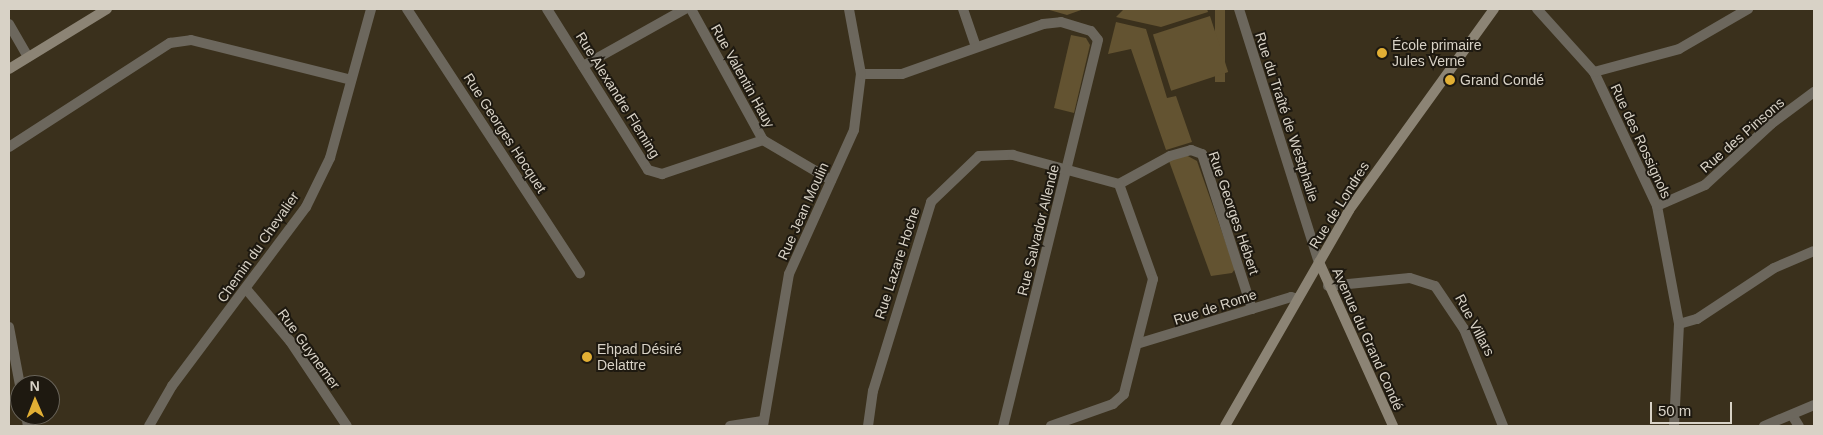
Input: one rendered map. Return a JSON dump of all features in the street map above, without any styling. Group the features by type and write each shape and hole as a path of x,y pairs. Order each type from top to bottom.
{"street":[{"path":"9,69 107,9"},
{"name":"Rue Georges Hocquet","path":"407,9 580,272"},
{"name":"Rue Alexandre Fleming","path":"547,9 648,170 662,174 763,140"},
{"path":"583,66 685,9"},
{"name":"Rue Valentin Hauy","path":"691,9 763,140 831,180"},
{"name":"Rue Jean Moulin","path":"763,424 789,274 854,130 861,74 849,9"},
{"path":"861,74 902,74 976,47 963,9"},
{"name":"Rue du Traîté de Westphalie","path":"1239,9 1319,262"},
{"name":"Rue de Londres","path":"1225,426 1349,210 1494,9"},
{"name":"Rue des Rossignols","path":"1537,9 1594,72 1657,206 1679,324 1674,426"},
{"path":"1594,72 1679,49 1748,9"},
{"name":"Chemin du Chevalier","path":"148,426 172,386 247,290 306,207 330,158 369,11"},
{"name":"Rue Salvador Allende","path":"976,47 1043,24 1061,22 1091,31 1098,40 1003,426"},
{"path":"9,26 28,57"},
{"path":"9,147 170,43 191,40 351,80"},
{"name":"Rue des Pinsons","path":"1657,206 1706,186 1771,124 1814,92"},
{"name":"Rue Georges Hébert","path":"1119,184 1170,156 1198,150 1252,309"},
{"name":"Rue Lazare Hoche","path":"868,426 888,337 931,202 979,156 1013,155 1067,172"},
{"path":"1051,426 1113,404 1124,394 1140,343 1153,279 1119,184 1067,172"},
{"path":"1679,324 1697,318 1774,268 1814,251"},
{"name":"Avenue du Grand Condé","path":"1319,262 1328,286 1393,426"},
{"name":"Rue Villars","path":"1328,286 1410,278 1435,286 1464,329 1504,426"},
{"name":"Rue Guynemer","path":"247,290 290,342 347,426"},
{"name":"Rue de Rome","path":"1140,343 1291,297 1298,299"},
{"path":"9,327 18,375"},
{"path":"1764,426 1814,405"},
{"path":"1792,414 1799,426"},
{"path":"730,426 763,424"}],"shaded area":[{"path":"1046,9 1084,9 1067,15"},
{"path":"1124,9 1207,9 1208,12 1161,27 1116,17"},
{"path":"1215,9 1225,9 1225,82 1215,82"},
{"path":"1210,16 1228,72 1171,91 1153,35"},
{"path":"1116,22 1146,29 1167,98 1176,96 1192,142 1166,150 1131,49 1108,54"},
{"path":"1071,35 1086,38 1090,45 1074,113 1054,108"},
{"path":"1186,155 1197,161 1235,269 1232,273 1211,276 1169,161"}],"place":[{"name":"École primaire Jules Verne","path":"1382,53"},
{"name":"Grand Condé","path":"1450,80"},
{"name":"Ehpad Désiré Delattre","path":"587,357"}]}
